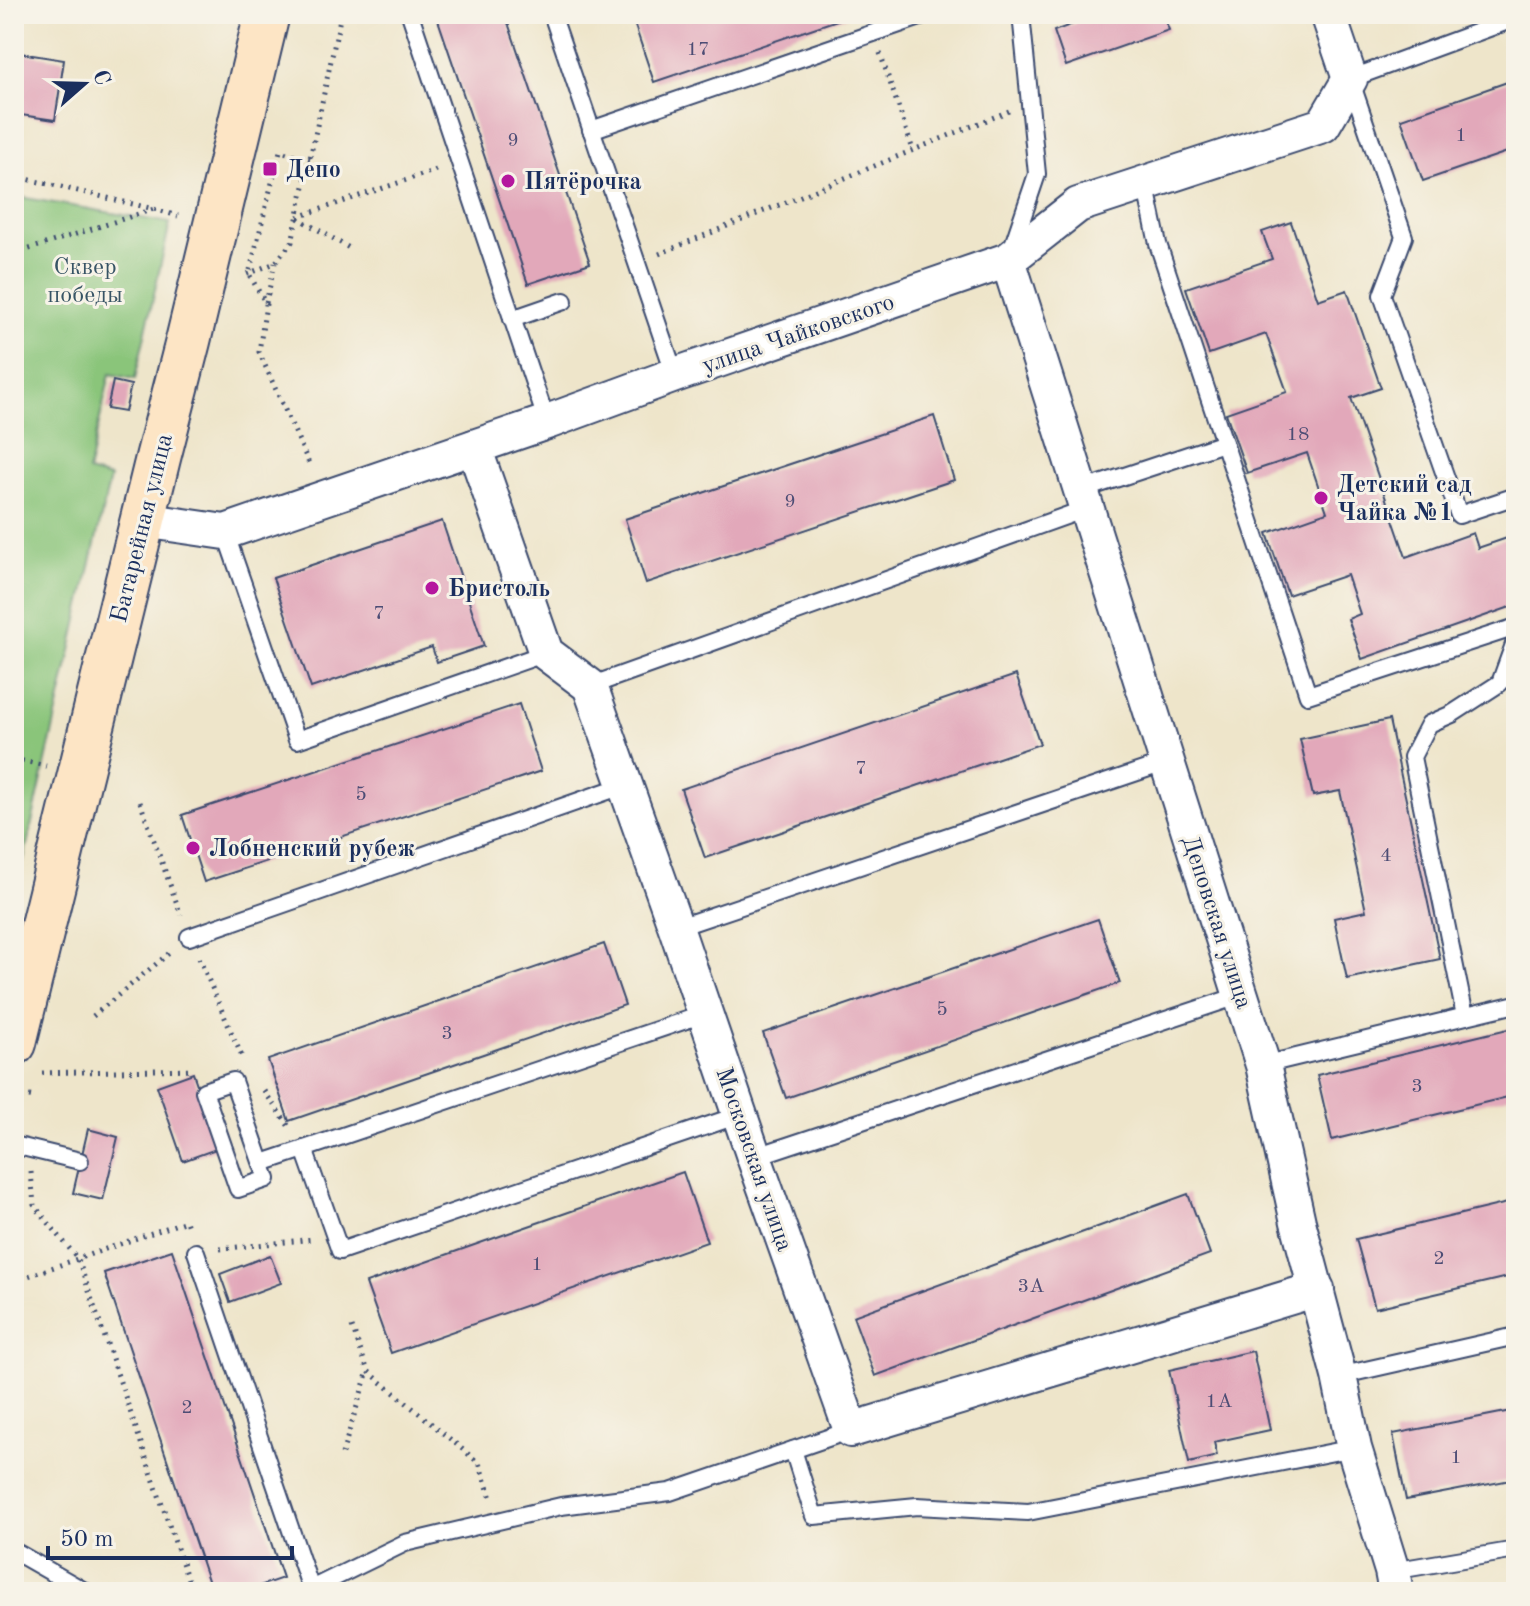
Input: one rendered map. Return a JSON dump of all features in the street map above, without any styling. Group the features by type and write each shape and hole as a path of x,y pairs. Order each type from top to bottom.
{"main road":[{"name":"Батарейная улица","path":"28,1058 19,997 143,520 267,14"}],"street":[{"path":"1328,14 1350,79"},
{"name":"улица Чайковского","path":"143,520 225,532 1008,260 1078,205 1323,125 1350,79"},
{"name":"Деповская улица","path":"1008,260 1263,1065 1354,1448 1394,1582"},
{"path":"474,447 546,653 590,686"},
{"name":"Московская улица","path":"590,686 851,1430"},
{"path":"851,1430 1317,1289"}],"lane":[{"path":"410,14 547,422"},
{"path":"552,14 675,375"},
{"path":"591,130 929,14"},
{"path":"1008,260 1037,174 1021,14"},
{"path":"1516,18 1350,79 1404,237 1382,295 1459,515 1516,496"},
{"path":"1145,182 1158,244 1308,695 1516,627"},
{"path":"512,319 564,301"},
{"path":"590,686 1085,499 1224,443"},
{"path":"225,532 297,740 546,653"},
{"path":"1465,1016 1412,757 1429,724 1452,714 1500,683 1516,639"},
{"path":"676,928 1167,762"},
{"path":"189,937 625,785"},
{"path":"754,1157 1241,995"},
{"path":"1263,1065 1516,1004"},
{"path":"262,1163 704,1014"},
{"path":"233,1081 262,1163 267,1179 238,1189 204,1091 233,1081"},
{"path":"304,1149 340,1251 739,1115"},
{"path":"14,1145 80,1161"},
{"path":"196,1252 309,1590 405,1543 561,1506 670,1492 851,1430"},
{"path":"1339,1376 1516,1336"},
{"path":"793,1450 814,1516 917,1506 1028,1512 1354,1448"},
{"path":"1394,1582 1516,1550"},
{"path":"14,1551 86,1592"}],"path":[{"path":"325,498 259,352 275,263 292,242 341,14"},
{"path":"873,34 913,150"},
{"path":"635,263 1009,111"},
{"path":"266,304 249,274 280,151 310,159"},
{"path":"297,217 459,162"},
{"path":"14,176 178,216"},
{"path":"14,254 154,209"},
{"path":"297,217 351,249"},
{"path":"249,274 275,263"},
{"path":"14,759 51,767"},
{"path":"140,802 189,937 247,1067"},
{"path":"93,1016 189,937"},
{"path":"28,1058 200,1068"},
{"path":"263,1090 304,1149"},
{"path":"30,1161 34,1205 78,1259 192,1592"},
{"path":"352,1327 368,1371 479,1463 499,1521"},
{"path":"342,1454 368,1371"}],"green space":[{"name":"Сквер победы","path":"14,196 170,223 135,379 110,374 88,472 110,478 24,858 14,878"}],"building":[{"path":"436,14 505,14 590,263 528,284"},
{"path":"631,14 852,14 852,15 654,82"},
{"path":"1072,14 1163,14 1169,30 1066,66 1054,31 1076,23"},
{"path":"1241,14 1266,14 1244,23"},
{"path":"14,52 64,60 55,120 14,114"},
{"path":"1516,79 1516,149 1423,181 1401,119"},
{"path":"1291,222 1318,300 1347,290 1381,388 1351,398 1406,557 1473,533 1478,548 1516,535 1516,605 1362,659 1348,619 1360,614 1347,575 1288,595 1267,533 1327,512 1307,453 1247,473 1226,413 1287,392 1266,334 1209,354 1186,288 1272,259 1262,232"},
{"path":"113,381 131,385 125,412 107,409"},
{"path":"934,416 954,480 646,583 625,519"},
{"path":"442,521 484,646 437,662 432,647 311,688 273,578"},
{"path":"1016,675 1040,744 705,858 681,789"},
{"path":"519,704 541,771 204,882 182,815"},
{"path":"1389,720 1440,959 1347,979 1334,918 1366,911 1340,791 1313,796 1300,739"},
{"path":"1098,919 1120,983 786,1098 763,1033"},
{"path":"604,944 625,1005 289,1121 268,1060"},
{"path":"1516,1027 1516,1095 1332,1140 1317,1075"},
{"path":"193,1073 219,1148 183,1161 157,1086"},
{"path":"88,1129 118,1137 103,1200 73,1193"},
{"path":"683,1172 707,1242 391,1353 366,1283"},
{"path":"1188,1194 1210,1254 875,1376 853,1316"},
{"path":"1516,1201 1516,1275 1375,1308 1356,1239"},
{"path":"172,1250 283,1578 242,1592 212,1592 104,1273"},
{"path":"270,1255 281,1283 230,1302 220,1274"},
{"path":"1253,1351 1270,1430 1214,1442 1217,1456 1189,1463 1169,1370"},
{"path":"1516,1410 1516,1479 1406,1500 1393,1434"}],"place":[{"name":"Депо","path":"270,169"},
{"name":"Пятёрочка","path":"508,181"},
{"name":"Детский сад Чайка №1","path":"1321,498"},
{"name":"Бристоль","path":"432,588"},
{"name":"Лобненский рубеж","path":"193,848"}]}
